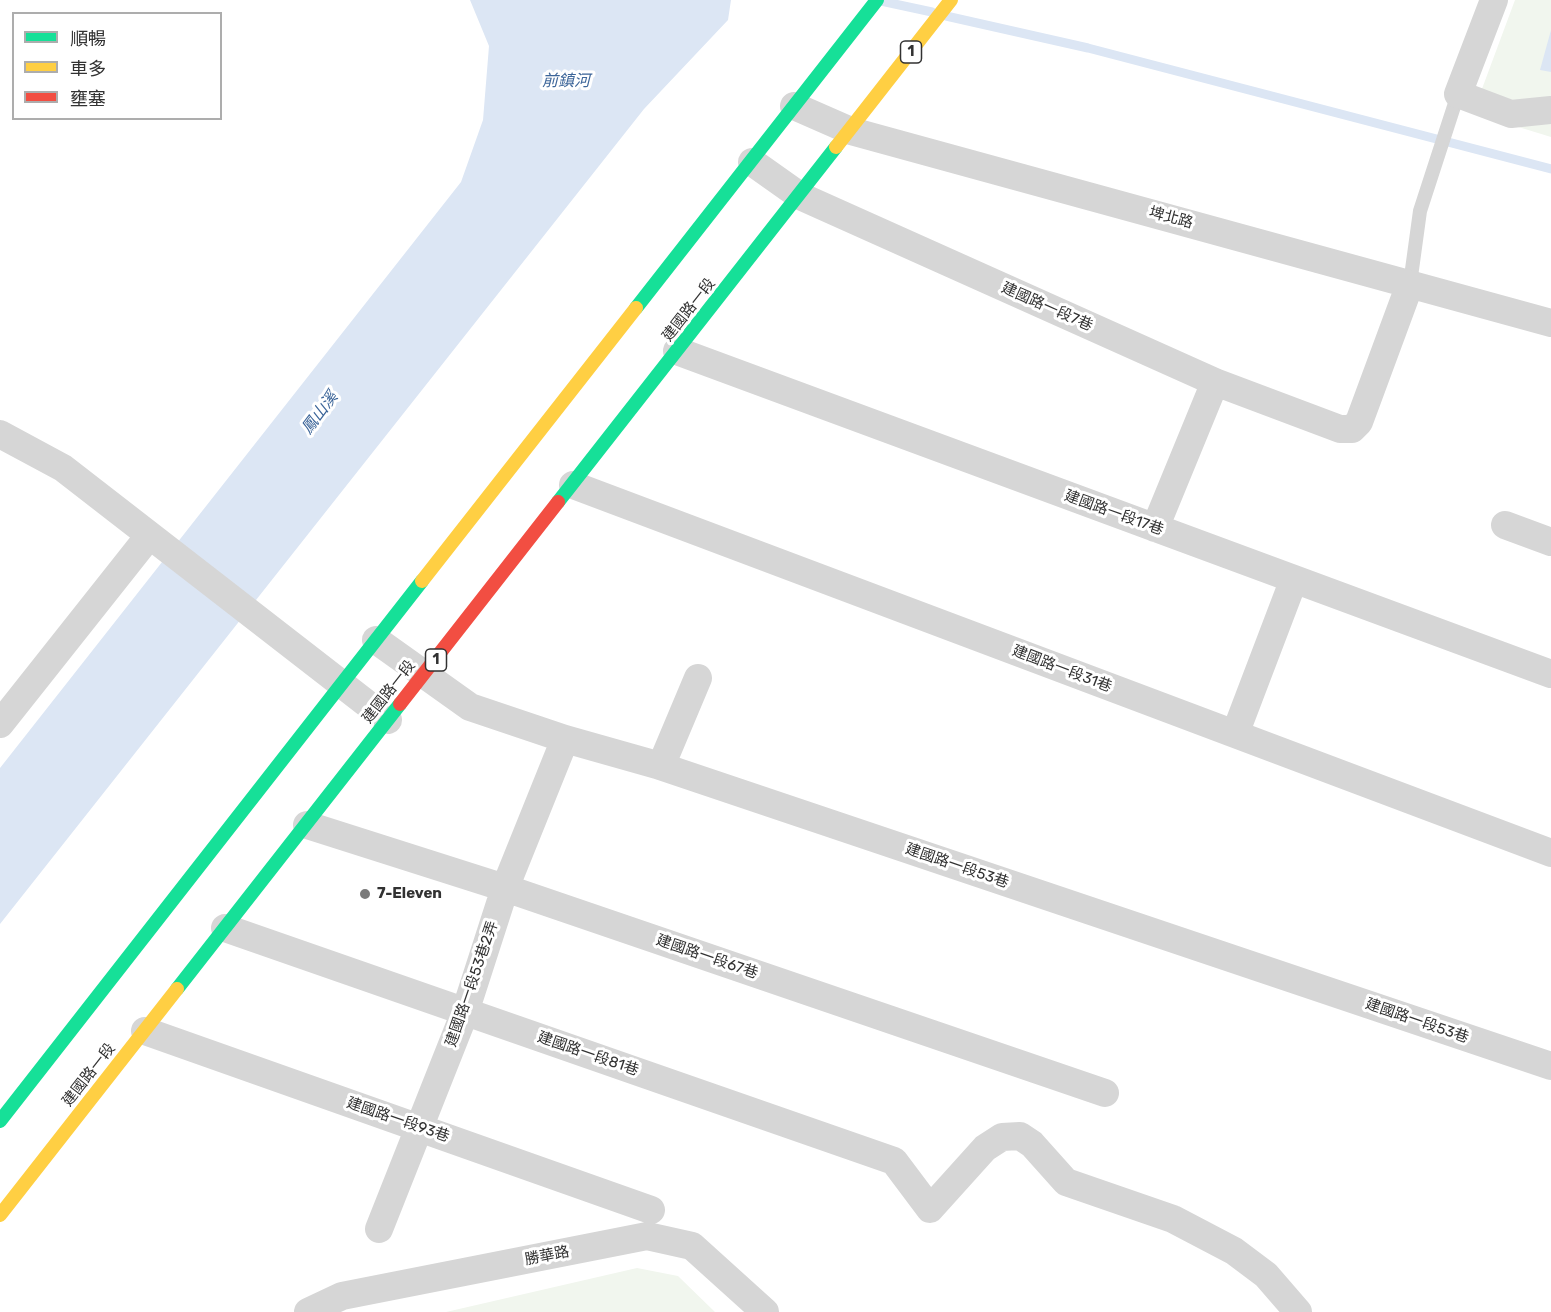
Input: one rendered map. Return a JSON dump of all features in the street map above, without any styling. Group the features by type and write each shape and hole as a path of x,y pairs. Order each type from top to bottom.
{"main road":[{"path":"0,1121 877,0"},
{"name":"建國路一段","path":"0,1215 800,196 951,0"}],"street":[{"path":"1494,0 1458,94 1511,114 1551,110"},
{"name":"埤北路","path":"794,106 850,130 1551,322"},
{"name":"建國路一段7巷","path":"752,162 800,196 1215,382 1340,429 1352,429 1359,422 1410,284"},
{"name":"建國路一段17巷","path":"677,351 1551,674"},
{"path":"1155,528 1215,382"},
{"path":"0,434 63,468 284,642 388,720"},
{"name":"建國路一段31巷","path":"573,485 1551,853"},
{"path":"1505,525 1551,542"},
{"path":"0,724 149,537"},
{"path":"1235,734 1294,579"},
{"name":"建國路一段53巷","path":"376,640 470,707 565,739 661,766 1551,1066"},
{"path":"661,766 698,678"},
{"name":"建國路一段53巷2弄","path":"379,1229 465,1012 505,888 565,739"},
{"name":"建國路一段67巷","path":"307,825 505,888 1105,1093"},
{"name":"建國路一段81巷","path":"225,928 894,1161 930,1209 985,1148 1002,1137 1020,1136 1032,1144 1066,1182 1173,1219 1234,1251 1266,1275 1298,1312"},
{"name":"建國路一段93巷","path":"145,1031 651,1210"},
{"name":"勝華路","path":"308,1312 342,1296 647,1236 692,1246 765,1312"}],"lane":[{"path":"1410,284 1420,211 1458,94"}],"shaded area":[{"path":"1515,0 1551,0 1551,137 1473,113"},
{"path":"637,1268 678,1276 715,1312 446,1312"}],"water":[{"name":"前鎮河","path":"470,0 731,0 728,20 644,109 0,924 0,768 461,182 483,120 489,46"},
{"path":"1551,30 1551,72 1540,70"}],"waterway":[{"path":"881,1 932,12"},
{"path":"946,16 1088,48 1551,169"}],"traffic: fast":[{"path":"636,308 877,0"},
{"path":"558,502 836,147"},
{"path":"0,1121 422,581"},
{"path":"177,989 400,704"}],"traffic: slow":[{"path":"836,147 951,0"},
{"path":"422,581 636,308"},
{"path":"0,1215 177,989"}],"traffic: jam":[{"path":"400,704 558,502"}],"place":[{"name":"7-Eleven","path":"365,894"}],"water label":[{"name":"鳳山溪","path":"320,413"}]}
